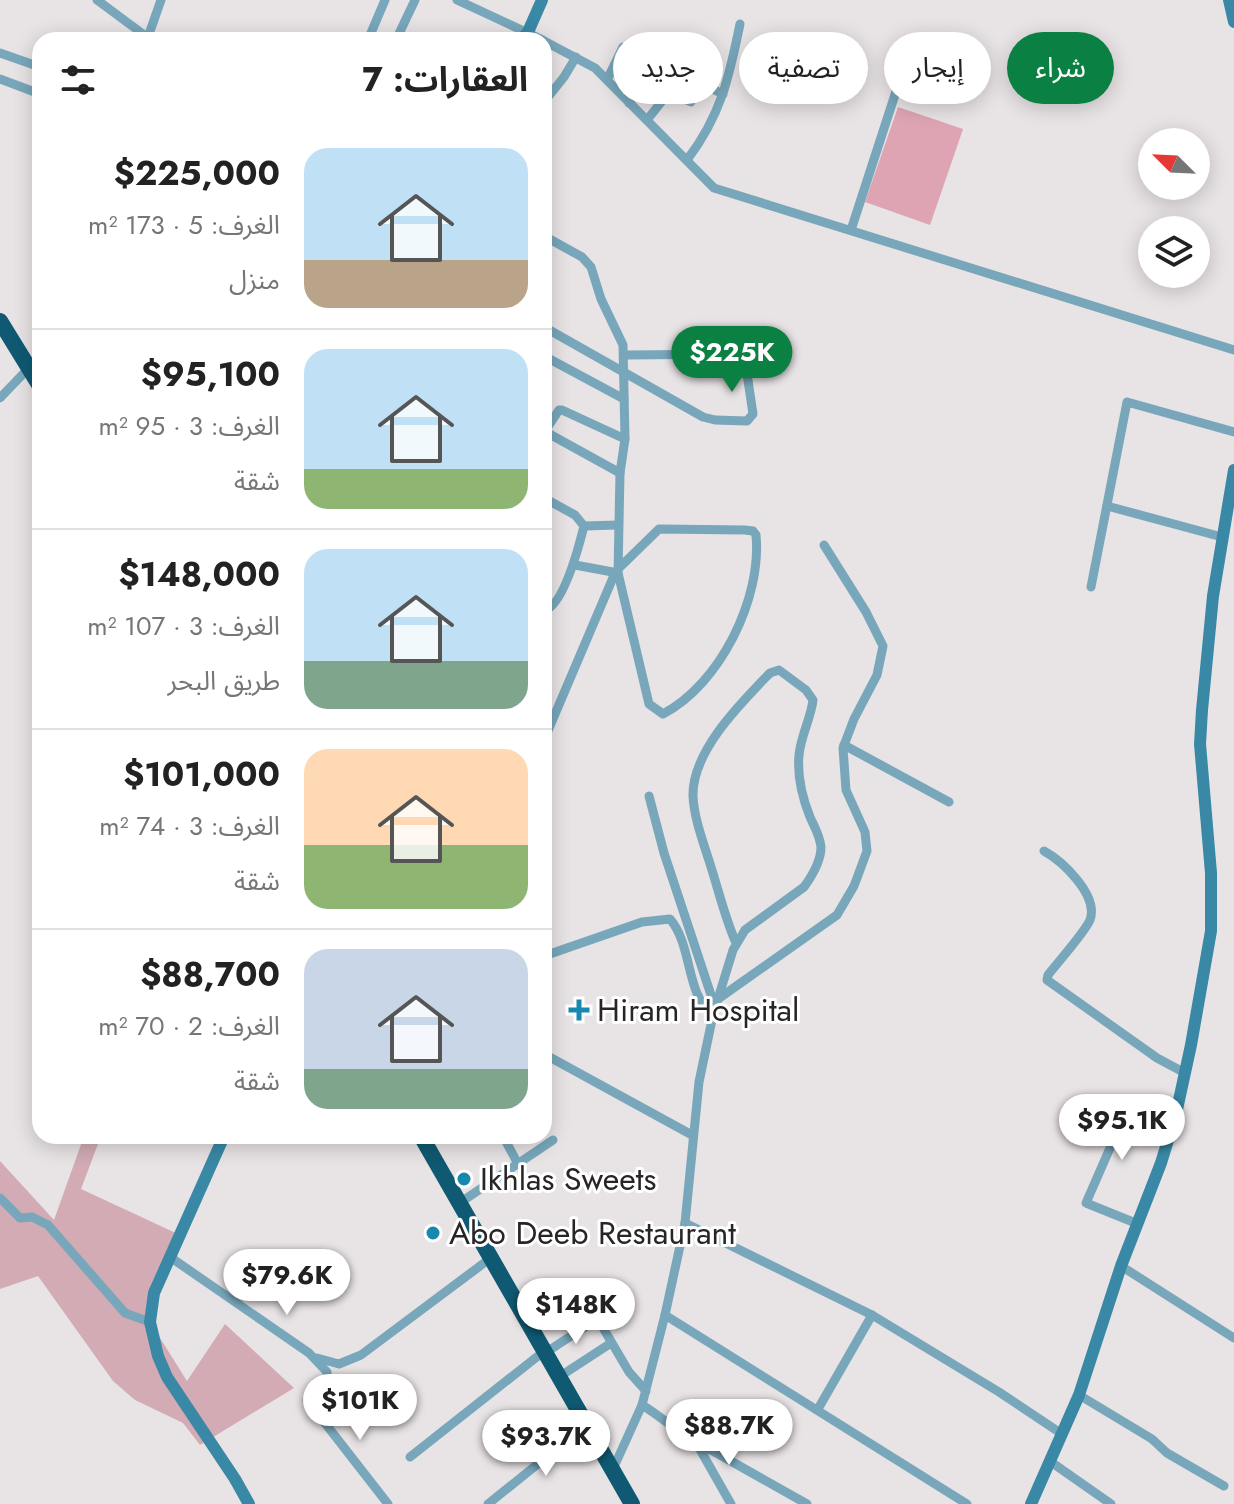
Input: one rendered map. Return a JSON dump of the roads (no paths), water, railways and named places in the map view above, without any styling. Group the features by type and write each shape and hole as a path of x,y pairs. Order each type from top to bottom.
{"highway":[{"path":"0,321 32,374"},
{"path":"0,335 32,375"},
{"path":"416,1144 484,1263 559,1377 584,1431 613,1469 632,1504"},
{"path":"425,1144 621,1504"}],"main road":[{"path":"526,32 542,0"},
{"path":"1229,0 1234,22"},
{"path":"1031,1504 1079,1395 1121,1266 1169,1141 1185,1073 1211,931 1211,873 1200,744 1213,596 1234,470"},
{"path":"220,1144 154,1293 150,1322 167,1377 249,1504"}],"street":[{"path":"152,32 161,0"},
{"path":"371,32 385,0"},
{"path":"400,32 415,0"},
{"path":"457,0 517,32"},
{"path":"104,2 141,32"},
{"path":"723,94 740,24"},
{"path":"552,45 587,61 613,86"},
{"path":"0,53 32,64"},
{"path":"552,93 576,57"},
{"path":"607,80 613,68"},
{"path":"0,79 32,91"},
{"path":"630,104 714,188 1234,350"},
{"path":"647,120 660,104"},
{"path":"687,160 704,137 720,104"},
{"path":"851,230 892,104"},
{"path":"552,240 582,257 591,267 601,299 626,355 625,439 620,473 617,572 649,704 663,714 678,705 707,675 733,640 754,579 756,535 753,531 745,530 659,529 617,572 552,722"},
{"path":"552,331 709,419 747,421 753,414 741,354 626,355"},
{"path":"552,360 624,399"},
{"path":"0,398 32,378"},
{"path":"1091,587 1127,402 1234,432"},
{"path":"552,420 562,410 625,439"},
{"path":"552,435 620,473"},
{"path":"552,502 575,515 584,526"},
{"path":"1107,506 1222,537"},
{"path":"584,526 618,525"},
{"path":"552,607 575,565 584,526"},
{"path":"552,953 642,922 670,919 679,935 701,1004 715,1007 837,915 854,886 865,858 867,843 846,790 844,745 877,675 883,646 866,612 824,545"},
{"path":"575,565 617,572"},
{"path":"613,1469 642,1405 665,1315 685,1223 692,1135 715,1007 736,943 745,930 804,887 811,878 820,853 820,839 801,792 799,778 802,734 813,700 806,690 779,670 770,673 729,717 703,759 695,780 694,803 699,827 736,943"},
{"path":"844,745 949,802"},
{"path":"649,796 664,853 715,1007"},
{"path":"1044,851 1075,877 1085,891 1090,906 1090,919 1047,980 1157,1058 1185,1073"},
{"path":"552,1058 692,1135"},
{"path":"1127,1109 1086,1203 1138,1224"},
{"path":"507,1144 518,1164"},
{"path":"458,1204 547,1144"},
{"path":"0,1198 20,1218 32,1217 48,1225 125,1313 150,1322"},
{"path":"685,1223 872,1315 1062,1434"},
{"path":"170,1257 309,1353 332,1364 355,1359 484,1263"},
{"path":"1121,1266 1234,1338"},
{"path":"579,1287 629,1372 646,1391"},
{"path":"665,1315 967,1504"},
{"path":"818,1409 872,1315"},
{"path":"410,1457 542,1354 597,1319"},
{"path":"559,1377 611,1343"},
{"path":"309,1353 327,1372 327,1386 354,1423"},
{"path":"1079,1395 1224,1486"},
{"path":"307,1400 388,1504"},
{"path":"642,1405 671,1423 698,1446 731,1504"},
{"path":"488,1504 584,1431"},
{"path":"698,1446 713,1451 807,1504"},
{"path":"1051,1462 1111,1504"},
{"path":"940,1504 947,1492"}],"place":[{"name":"Hiram Hospital","path":"579,1010"},
{"name":"Ikhlas Sweets","path":"464,1179"},
{"name":"Abo Deeb Restaurant","path":"433,1233"}]}
